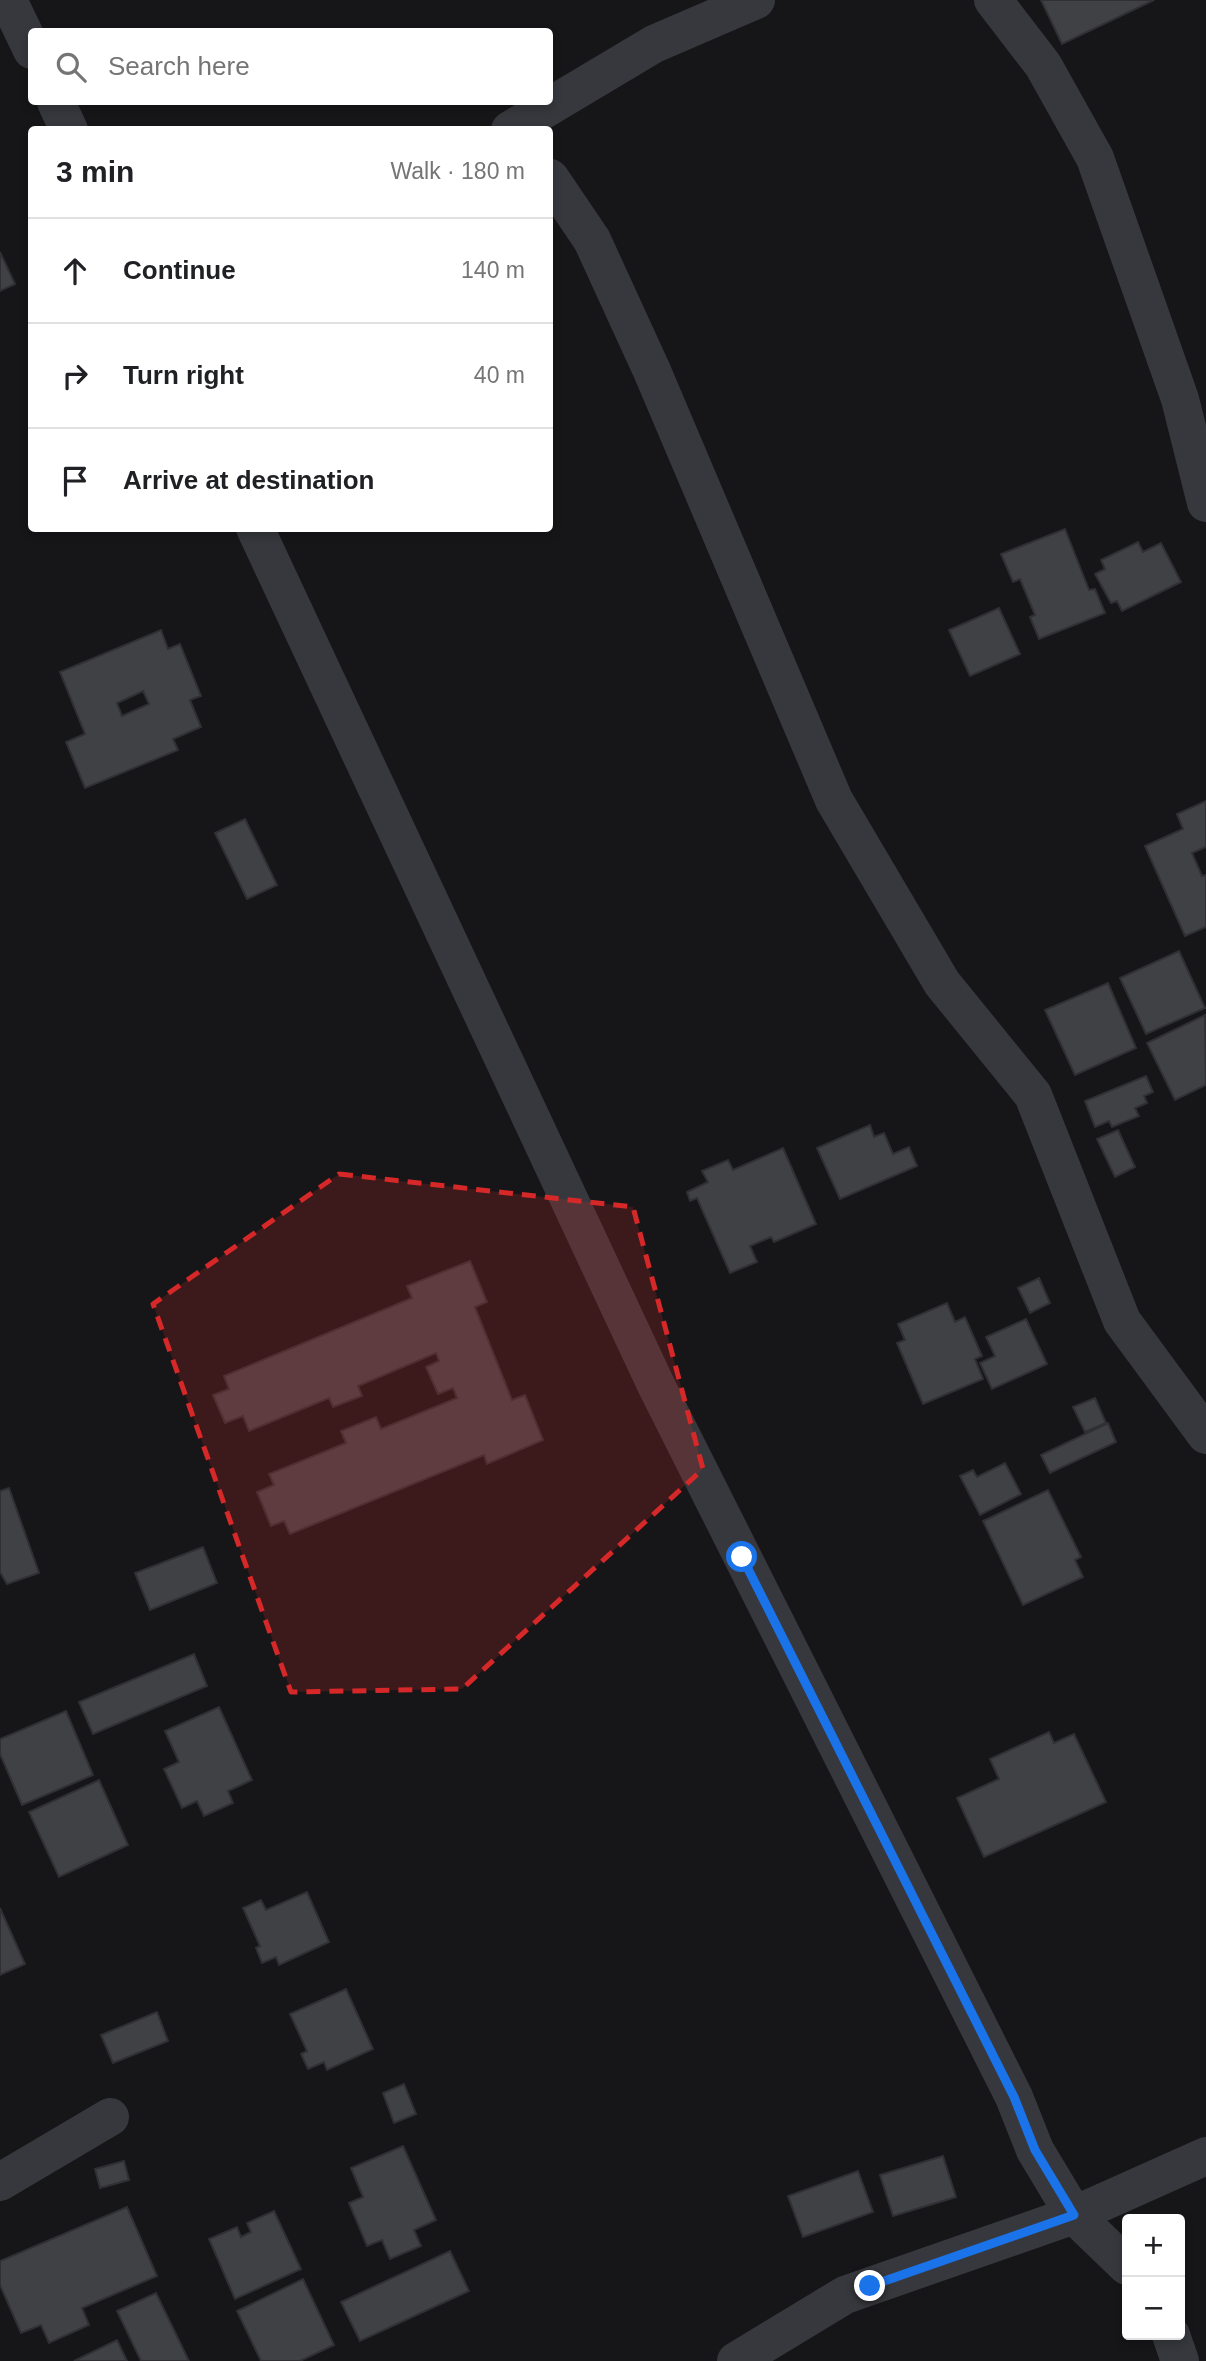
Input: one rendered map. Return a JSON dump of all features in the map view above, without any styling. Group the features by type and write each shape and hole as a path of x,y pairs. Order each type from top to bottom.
{"street":[{"path":"8,0 28,42"},
{"path":"553,104 654,44 756,0"},
{"path":"993,0 1043,65 1095,158 1180,399 1206,503"},
{"path":"517,126 552,105"},
{"path":"553,182 592,240 652,371 834,800 942,983 1033,1095 1122,1321 1206,1435"},
{"path":"257,532 656,1385 1014,2097 1035,2150 1074,2215 1122,2261"},
{"path":"0,2182 110,2117"},
{"path":"736,2361 845,2295 1074,2215 1206,2156"},
{"path":"1173,2340 1181,2361"}],"highlighted area":[{"path":"339,1174 633,1207 703,1469 462,1689 291,1692 153,1304"}],"building":[{"path":"1041,0 1154,0 1062,44"},
{"path":"0,252 15,284 0,291"},
{"path":"1065,529 1089,590 1095,589 1105,613 1039,639 1030,617 1035,615 1020,579 1013,582 1001,554"},
{"path":"1138,542 1143,552 1161,543 1181,582 1122,611 1117,601 1111,603 1095,574 1105,569 1101,560"},
{"path":"999,608 1020,654 970,676 949,630"},
{"path":"161,630 168,649 180,644 201,696 190,700 201,727 173,739 178,750 85,788 66,742 85,734 60,672","holes":["143,691 149,704 122,716 117,703"]},
{"path":"1206,801 1206,847 1192,853 1202,876 1206,875 1206,927 1185,936 1145,846 1183,829 1177,814"},
{"path":"245,819 277,885 247,899 215,833"},
{"path":"1179,951 1205,1008 1146,1034 1120,978"},
{"path":"1108,983 1136,1048 1075,1075 1045,1010"},
{"path":"1205,1015 1206,1085 1175,1100 1147,1043"},
{"path":"1146,1076 1153,1092 1144,1096 1147,1103 1135,1108 1139,1116 1112,1127 1109,1121 1095,1127 1085,1101"},
{"path":"870,1125 874,1137 884,1133 893,1154 909,1147 917,1166 840,1199 817,1148"},
{"path":"1118,1130 1135,1167 1115,1177 1097,1139"},
{"path":"783,1148 816,1224 774,1242 771,1237 750,1246 757,1262 730,1273 697,1198 690,1201 687,1192 708,1182 702,1171 728,1160 733,1170"},
{"path":"470,1261 487,1302 475,1307 512,1400 525,1395 543,1440 487,1464 484,1455 290,1534 284,1521 271,1526 257,1492 274,1485 269,1474 346,1443 341,1431 376,1417 381,1429 457,1398 453,1388 438,1394 426,1367 439,1361 436,1353 358,1386 362,1396 333,1407 329,1398 249,1431 243,1416 225,1423 213,1395 229,1389 224,1376 412,1298 407,1286"},
{"path":"1039,1278 1050,1303 1030,1313 1018,1288"},
{"path":"947,1303 955,1322 965,1317 982,1356 975,1359 983,1379 923,1404 897,1343 905,1340 898,1324"},
{"path":"1026,1319 1047,1364 992,1389 980,1363 995,1356 986,1337"},
{"path":"1095,1398 1106,1423 1085,1432 1073,1407"},
{"path":"1108,1423 1116,1442 1050,1473 1041,1455"},
{"path":"1005,1463 1021,1494 980,1515 960,1476 973,1470 977,1477"},
{"path":"9,1488 39,1573 7,1584 0,1572 0,1491"},
{"path":"1048,1490 1081,1557 1075,1560 1083,1577 1023,1605 983,1521"},
{"path":"203,1547 217,1583 150,1610 135,1573"},
{"path":"194,1654 207,1686 93,1734 79,1702"},
{"path":"219,1707 252,1780 228,1791 233,1803 204,1816 197,1801 182,1808 164,1769 179,1762 165,1731"},
{"path":"66,1711 93,1775 22,1805 0,1754 0,1739"},
{"path":"1049,1732 1054,1743 1074,1734 1106,1802 984,1857 957,1798 999,1779 990,1759"},
{"path":"99,1780 128,1845 59,1877 29,1812"},
{"path":"307,1892 329,1942 279,1965 276,1957 262,1963 256,1948 260,1946 243,1908 261,1900 266,1910"},
{"path":"0,1908 25,1964 0,1975"},
{"path":"346,1989 373,2049 327,2070 324,2062 308,2069 301,2054 307,2051 290,2014"},
{"path":"157,2012 168,2041 113,2063 101,2035"},
{"path":"404,2084 416,2114 394,2123 383,2093"},
{"path":"403,2146 436,2220 414,2230 421,2246 390,2259 382,2240 367,2246 349,2203 363,2197 351,2168"},
{"path":"943,2156 956,2197 893,2216 880,2175"},
{"path":"124,2161 129,2180 100,2188 95,2169"},
{"path":"858,2171 873,2212 803,2237 788,2196"},
{"path":"127,2207 157,2276 82,2308 89,2325 49,2343 41,2325 21,2333 0,2285 0,2261"},
{"path":"274,2211 301,2269 235,2299 209,2239 237,2227 241,2237 251,2232 247,2223"},
{"path":"450,2251 469,2291 360,2341 341,2302"},
{"path":"303,2279 334,2345 300,2361 261,2361 237,2311"},
{"path":"156,2293 189,2361 141,2361 117,2311"},
{"path":"117,2340 127,2361 74,2361"}],"route":[{"path":"742,1557 1014,2097 1035,2150 1074,2215 870,2286"}]}
